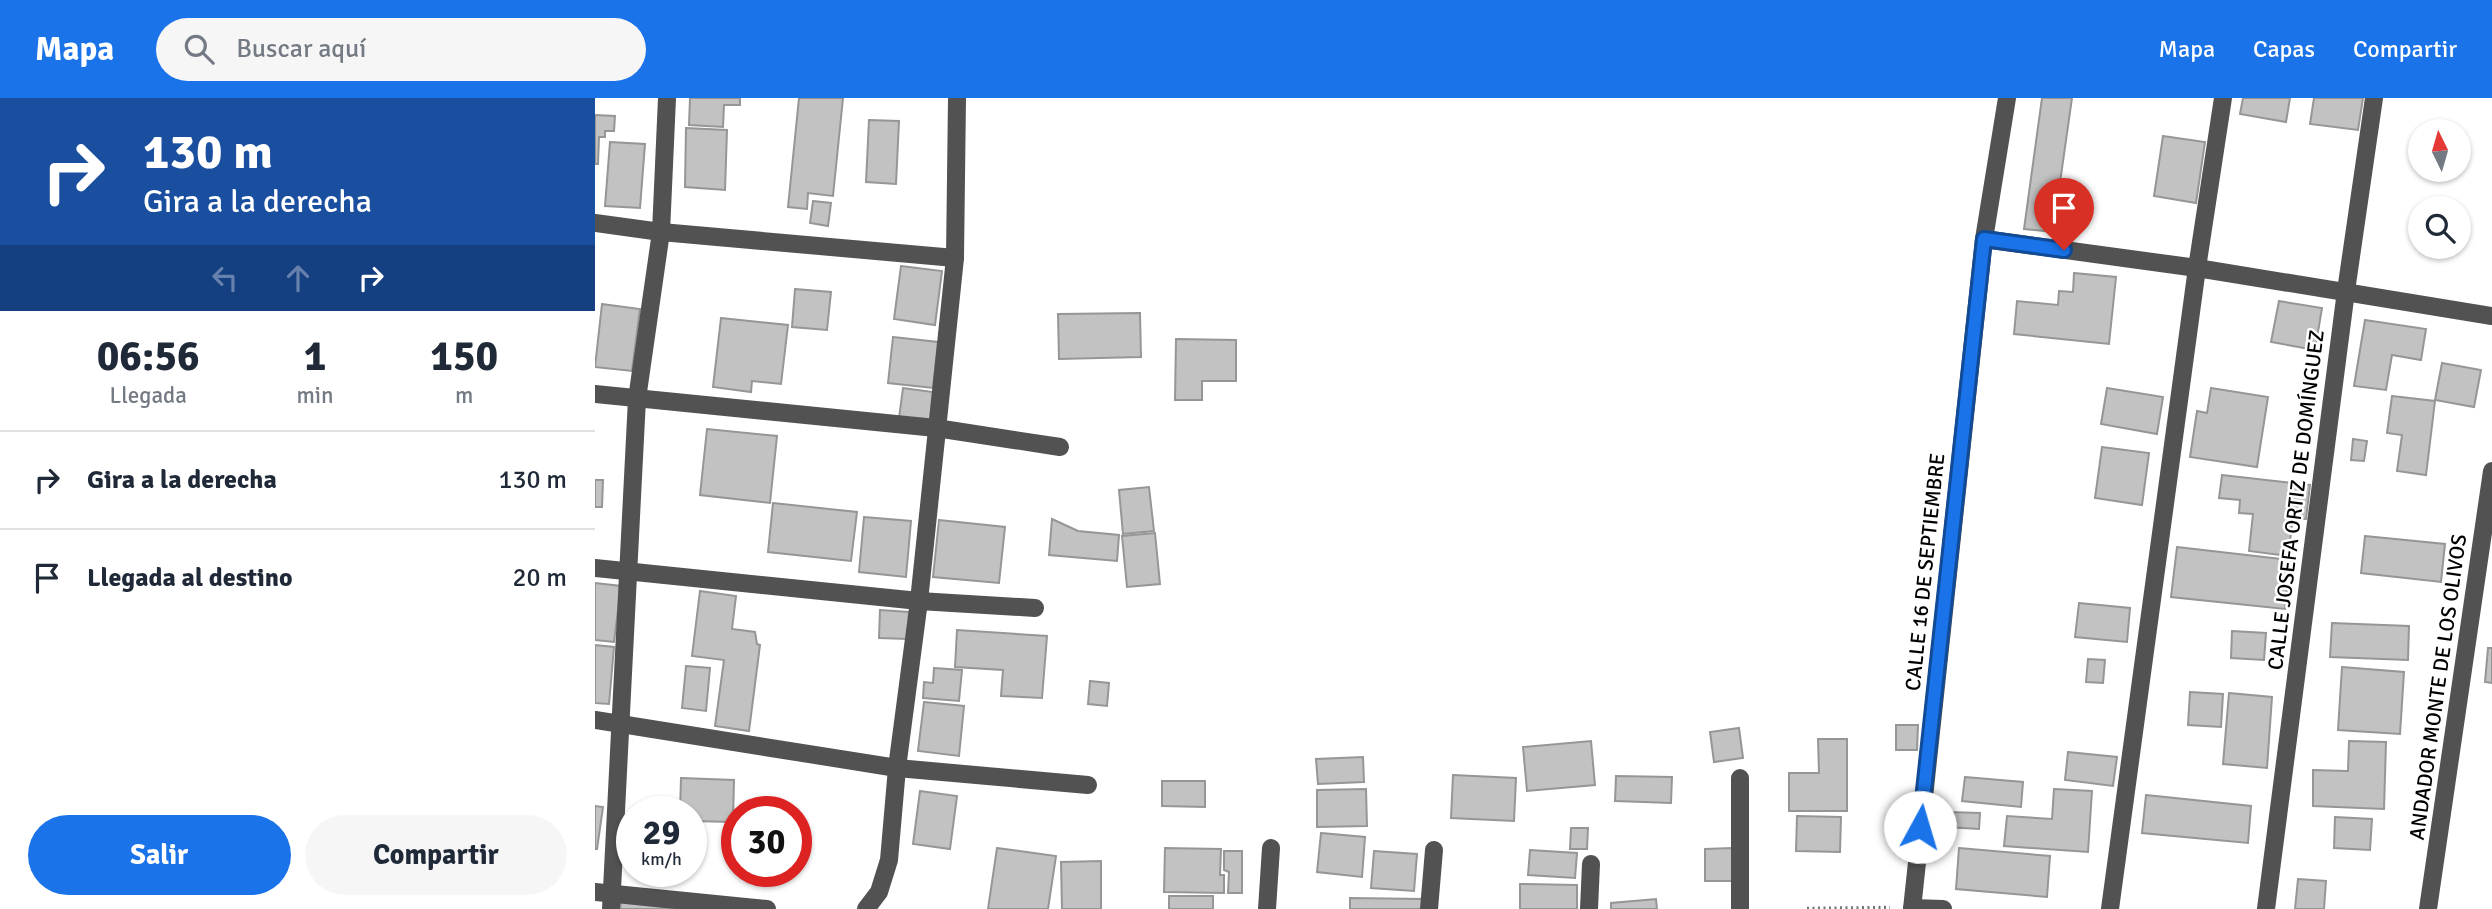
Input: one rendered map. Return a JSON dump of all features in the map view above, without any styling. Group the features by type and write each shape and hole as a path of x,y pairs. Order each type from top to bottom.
{"street":[{"path":"613,902 619,722 637,399 661,232 667,98"},
{"path":"866,909 879,892 889,860 897,768 919,601 955,258 957,98"},
{"name":"CALLE 16 DE SEPTIEMBRE","path":"1912,908 1984,239 2007,98"},
{"path":"2111,909 2197,268 2223,98"},
{"name":"CALLE JOSEFA ORTIZ DE DOMÍNGUEZ","path":"2266,909 2346,291 2374,98"},
{"path":"595,223 661,232 955,258"},
{"path":"1984,239 2197,268 2492,316"},
{"path":"595,394 936,428 1060,447"},
{"name":"ANDADOR MONTE DE LOS OLIVOS","path":"2428,909 2492,471"},
{"path":"595,568 919,601 1035,608"},
{"path":"595,720 897,768 1088,785"},
{"path":"1740,778 1740,909"},
{"path":"1267,909 1271,848"},
{"path":"1429,909 1434,850"},
{"path":"1589,909 1591,864"},
{"path":"595,892 613,902 767,909"},
{"path":"1912,908 1943,909"}],"path":[{"path":"1807,909 1912,908"}],"building":[{"path":"690,98 740,98 740,105 724,105 723,127 689,125"},
{"path":"799,98 843,98 833,196 808,193 807,209 788,207"},
{"path":"2042,98 2072,98 2053,232 2024,229"},
{"path":"2243,98 2290,98 2286,122 2240,114"},
{"path":"2314,98 2363,98 2358,130 2310,124"},
{"path":"595,115 615,116 614,131 605,131 605,137 599,137 598,164 595,164"},
{"path":"869,120 899,121 896,184 866,182"},
{"path":"686,128 727,130 725,190 685,187"},
{"path":"2163,136 2205,142 2196,203 2154,196"},
{"path":"610,142 645,144 640,208 605,206"},
{"path":"813,201 831,203 828,226 810,223"},
{"path":"901,266 942,271 935,325 894,319"},
{"path":"2074,273 2116,277 2109,344 2014,334 2017,301 2058,305 2059,291 2073,292"},
{"path":"795,289 831,292 827,330 792,327"},
{"path":"2279,301 2322,308 2315,350 2271,342"},
{"path":"602,304 640,309 632,371 595,367"},
{"path":"1140,313 1141,357 1059,359 1058,314"},
{"path":"721,318 788,325 781,384 752,381 751,392 713,387"},
{"path":"2365,320 2426,329 2421,360 2392,355 2386,390 2354,386"},
{"path":"893,337 938,342 933,388 888,383"},
{"path":"1176,339 1236,340 1236,381 1202,381 1202,400 1175,400"},
{"path":"2442,363 2481,370 2474,407 2435,400"},
{"path":"903,388 933,392 930,422 899,418"},
{"path":"2107,388 2163,397 2157,434 2101,424"},
{"path":"2211,388 2268,397 2257,467 2190,457 2197,411 2207,413"},
{"path":"2392,396 2435,401 2426,475 2397,471 2402,435 2387,433"},
{"path":"707,429 777,436 770,503 700,495"},
{"path":"2353,439 2367,441 2364,461 2351,460"},
{"path":"2102,447 2149,453 2142,505 2095,498"},
{"path":"2222,475 2310,485 2306,519 2293,518 2288,556 2249,551 2253,514 2239,513 2240,500 2219,498"},
{"path":"595,480 603,480 602,507 595,507"},
{"path":"1149,487 1154,531 1123,534 1119,490"},
{"path":"773,503 857,512 851,561 768,552"},
{"path":"864,517 911,521 906,577 859,572"},
{"path":"1052,519 1078,531 1119,535 1117,561 1049,555"},
{"path":"939,520 1005,527 999,583 933,577"},
{"path":"1155,533 1160,584 1127,587 1122,536"},
{"path":"2365,536 2445,544 2441,582 2361,573"},
{"path":"2177,547 2290,560 2285,609 2171,597"},
{"path":"595,583 621,586 614,642 595,640"},
{"path":"700,591 736,596 732,629 755,632 757,644 760,645 749,731 715,726 724,660 692,656"},
{"path":"2079,603 2130,608 2127,642 2075,637"},
{"path":"880,610 909,612 908,639 879,638"},
{"path":"2332,623 2409,626 2408,660 2330,657"},
{"path":"957,630 1047,636 1042,698 1001,696 1003,670 955,667"},
{"path":"2232,631 2266,633 2264,660 2231,658"},
{"path":"595,645 614,647 609,704 595,703"},
{"path":"2488,648 2492,648 2492,683 2485,682"},
{"path":"2088,659 2105,660 2103,683 2086,682"},
{"path":"686,666 710,668 706,711 682,708"},
{"path":"2342,667 2404,672 2400,734 2338,730"},
{"path":"934,668 962,670 959,701 923,698 924,682 933,683"},
{"path":"1090,681 1109,683 1107,706 1088,704"},
{"path":"2190,692 2223,694 2221,727 2188,725"},
{"path":"2229,693 2272,697 2267,768 2223,764"},
{"path":"924,702 964,706 959,756 918,751"},
{"path":"1896,725 1918,725 1917,750 1896,750"},
{"path":"1739,728 1743,758 1714,762 1710,732"},
{"path":"1818,739 1847,739 1847,811 1789,811 1789,773 1819,773"},
{"path":"1591,741 1595,785 1527,791 1523,747"},
{"path":"2349,741 2386,742 2384,809 2313,806 2313,770 2348,771"},
{"path":"2068,752 2117,757 2113,786 2065,780"},
{"path":"1363,757 1364,782 1318,784 1316,759"},
{"path":"1453,775 1516,778 1514,821 1451,818"},
{"path":"1616,776 1672,777 1671,803 1615,801"},
{"path":"1965,777 2023,782 2021,807 1962,801"},
{"path":"681,778 734,780 734,796 721,796 721,822 707,821 707,796 680,796"},
{"path":"1162,781 1205,781 1205,807 1162,806"},
{"path":"1366,789 1367,826 1317,827 1317,790"},
{"path":"2054,789 2092,791 2088,852 2004,846 2007,816 2052,819"},
{"path":"920,791 957,796 950,849 913,844"},
{"path":"2146,795 2251,806 2248,843 2142,833"},
{"path":"595,806 603,807 597,849 595,849"},
{"path":"1947,812 1980,813 1979,829 1946,827"},
{"path":"1797,816 1841,817 1840,852 1796,851"},
{"path":"2335,817 2372,819 2370,850 2334,848"},
{"path":"1571,828 1588,828 1587,849 1570,849"},
{"path":"1321,833 1365,837 1362,877 1317,872"},
{"path":"997,848 1056,856 1048,909 988,909"},
{"path":"1165,848 1221,849 1220,875 1224,875 1224,893 1164,892"},
{"path":"1732,848 1733,881 1705,881 1705,849"},
{"path":"1959,848 2050,856 2047,897 1956,889"},
{"path":"1530,850 1577,853 1575,878 1528,875"},
{"path":"1224,851 1242,851 1242,893 1228,893 1229,872 1224,870"},
{"path":"1374,851 1417,854 1414,891 1371,888"},
{"path":"1101,861 1101,909 1062,909 1061,862"},
{"path":"2298,879 2326,881 2324,909 2295,909"},
{"path":"1520,884 1577,885 1577,909 1520,909"},
{"path":"1169,896 1213,896 1213,909 1169,909"},
{"path":"1350,898 1423,899 1423,909 1350,909"},
{"path":"1656,899 1657,909 1611,909 1611,903"},
{"path":"621,902 679,909 620,909"}],"route":[{"path":"1920,827 1984,239 2064,250"}]}
